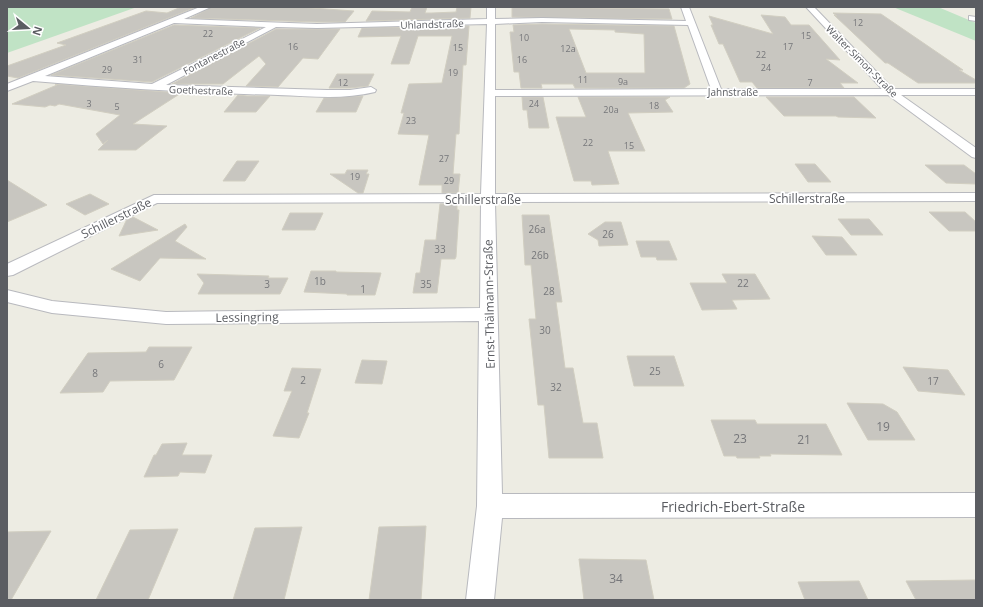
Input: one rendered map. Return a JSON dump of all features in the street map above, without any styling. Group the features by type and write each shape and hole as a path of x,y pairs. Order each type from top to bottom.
{"street":[{"path":"7,88 207,7"},
{"path":"685,7 717,92"},
{"name":"Walter-Simon-Straße","path":"810,7 890,92 976,154"},
{"name":"Uhlandstraße","path":"174,21 276,25 362,26 491,14 579,20 691,23"},
{"name":"Ernst-Thälmann-Straße","path":"480,600 490,506 488,199 491,14"},
{"name":"Fontanestraße","path":"153,88 276,25"},
{"name":"Goethestraße","path":"31,78 153,88 263,92 334,92 371,90"},
{"name":"Jahnstraße","path":"490,93 976,92"},
{"name":"Schillerstraße","path":"7,271 154,199 976,197"},
{"name":"Lessingring","path":"7,296 52,307 166,318 489,314"},
{"name":"Friedrich-Ebert-Straße","path":"490,506 976,506"}],"green space":[{"path":"7,7 137,7 7,53"},
{"path":"893,7 938,7 976,23 976,41"}],"building":[{"path":"181,7 196,7 18,78 7,76 7,66 66,45 57,43 146,11 167,13"},
{"path":"212,7 298,7 354,11 345,22 191,18"},
{"path":"412,7 427,7 425,13 432,13 456,12 457,7 471,7 470,18 366,21 372,11 410,12"},
{"path":"512,7 669,9 672,19 512,17"},
{"path":"833,13 881,14 963,70 959,70 976,80 976,83 918,83 888,63 885,63"},
{"path":"761,15 785,17 791,25 809,25 840,60 826,59 858,83 840,83 844,88 757,88 752,82 740,82 723,44 719,44 709,16 773,34"},
{"path":"174,25 260,28 152,82 51,75"},
{"path":"513,25 674,26 690,84 684,88 575,88 573,84 541,84 542,88 521,88 519,72 514,72 510,32 514,32","holes":["569,29 615,30 615,32 644,34 645,73 586,73"]},
{"path":"469,26 466,65 463,65 459,134 456,134 453,174 460,174 458,193 442,193 442,185 419,185 429,135 398,134 404,113 401,113 409,84 442,83 452,36 418,36 409,64 391,64 401,36 358,37 362,28"},
{"path":"276,29 340,29 318,59 303,58 278,87 246,86 266,64 259,56 223,84 172,84"},
{"path":"337,74 374,74 368,86 329,88"},
{"path":"55,84 181,93 133,124 167,126 136,150 98,150 108,140 103,144 96,134 120,115 59,104 45,107 12,104 57,85"},
{"path":"238,95 270,96 256,112 224,112"},
{"path":"363,96 356,112 316,112 324,98"},
{"path":"522,97 543,97 549,128 529,128 527,110 523,110"},
{"path":"578,97 670,97 665,100 673,112 628,113 645,151 608,151 619,184 592,185 591,181 574,181 556,117 586,117"},
{"path":"766,97 854,97 876,118 784,116"},
{"path":"237,161 259,161 245,181 223,181"},
{"path":"795,164 815,164 831,182 808,182"},
{"path":"925,165 964,165 976,174 976,184 946,183"},
{"path":"347,170 368,170 366,174 369,174 363,193 358,193 330,174 345,174"},
{"path":"7,180 47,205 7,222"},
{"path":"90,194 109,204 85,215 66,204"},
{"path":"440,204 457,204 457,210 459,210 456,257 455,259 441,259 437,293 413,293 416,273 420,273 425,240 436,240"},
{"path":"929,212 965,212 976,222 976,231 949,231"},
{"path":"290,213 323,213 315,230 282,230"},
{"path":"522,215 549,215 562,302 556,302 565,368 573,368 583,423 597,423 603,458 549,458 544,405 538,405 529,319 536,319 531,265 525,265"},
{"path":"133,217 158,230 119,236 127,219"},
{"path":"838,219 869,219 883,235 851,235"},
{"path":"605,222 621,222 628,245 599,246 598,240 588,234"},
{"path":"185,224 187,227 175,241 206,259 160,258 140,281 111,269"},
{"path":"812,236 842,237 857,255 826,255"},
{"path":"636,241 669,241 677,260 657,260 656,257 641,257"},
{"path":"311,271 381,273 375,295 347,295 304,292"},
{"path":"197,274 288,278 280,294 198,294 204,283"},
{"path":"722,274 755,274 770,299 732,300 737,309 702,310 690,283 727,283"},
{"path":"149,347 192,347 174,380 110,381 103,392 60,393 88,353 146,352"},
{"path":"627,356 674,356 684,386 634,386"},
{"path":"362,360 387,361 382,384 355,383"},
{"path":"903,367 948,370 965,395 918,391"},
{"path":"292,368 321,369 307,413 309,413 299,438 273,436 292,391 284,391"},
{"path":"847,403 883,404 897,412 915,440 868,440"},
{"path":"711,420 755,420 757,424 826,424 842,455 770,454 771,456 759,456 760,458 737,458 736,456 724,456"},
{"path":"187,443 182,455 212,455 205,473 180,472 178,476 144,477 154,455 156,455 162,444"},
{"path":"426,526 421,600 369,600 379,527"},
{"path":"302,527 284,600 233,600 255,528"},
{"path":"178,529 148,600 96,600 130,530"},
{"path":"51,531 11,600 7,600 7,532"},
{"path":"579,559 646,560 654,600 584,600"},
{"path":"976,580 976,600 916,600 906,581"},
{"path":"859,581 868,600 805,600 798,582"}]}
